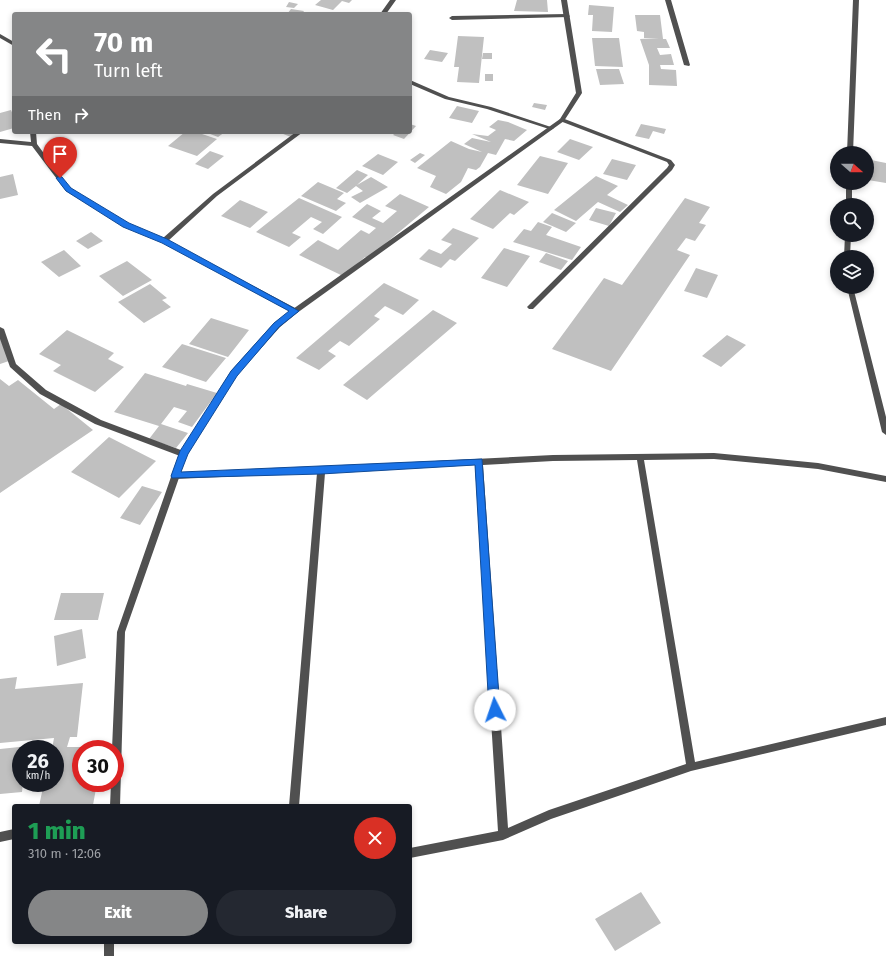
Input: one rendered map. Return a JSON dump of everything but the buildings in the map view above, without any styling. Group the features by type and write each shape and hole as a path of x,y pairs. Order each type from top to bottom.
{"street":[{"path":"384,12 393,0"},
{"path":"115,804 121,632 183,454 234,373 276,325 562,120 579,93 564,0"},
{"path":"668,0 687,65"},
{"path":"850,146 856,0"},
{"path":"452,18 566,16"},
{"path":"0,36 12,43"},
{"path":"412,83 447,98 489,108 551,128"},
{"path":"531,307 670,169 672,165 669,161 562,120"},
{"path":"33,134 34,144 68,190 126,225 164,241 295,311"},
{"path":"164,241 215,195 297,134"},
{"path":"0,142 34,144"},
{"path":"852,294 886,432"},
{"path":"0,329 13,365 43,392 98,422 183,454"},
{"path":"176,476 553,458 714,456 804,464 886,479"},
{"path":"640,457 691,767"},
{"path":"479,462 503,835"},
{"path":"294,804 321,470"},
{"path":"412,853 503,835 549,816 691,767 886,721"},
{"path":"0,837 12,834"},
{"path":"109,944 109,956"}],"route":[{"path":"60,178 68,190 126,225 164,241 295,311 276,325 234,373 183,454 176,476 479,462 495,710"}]}
